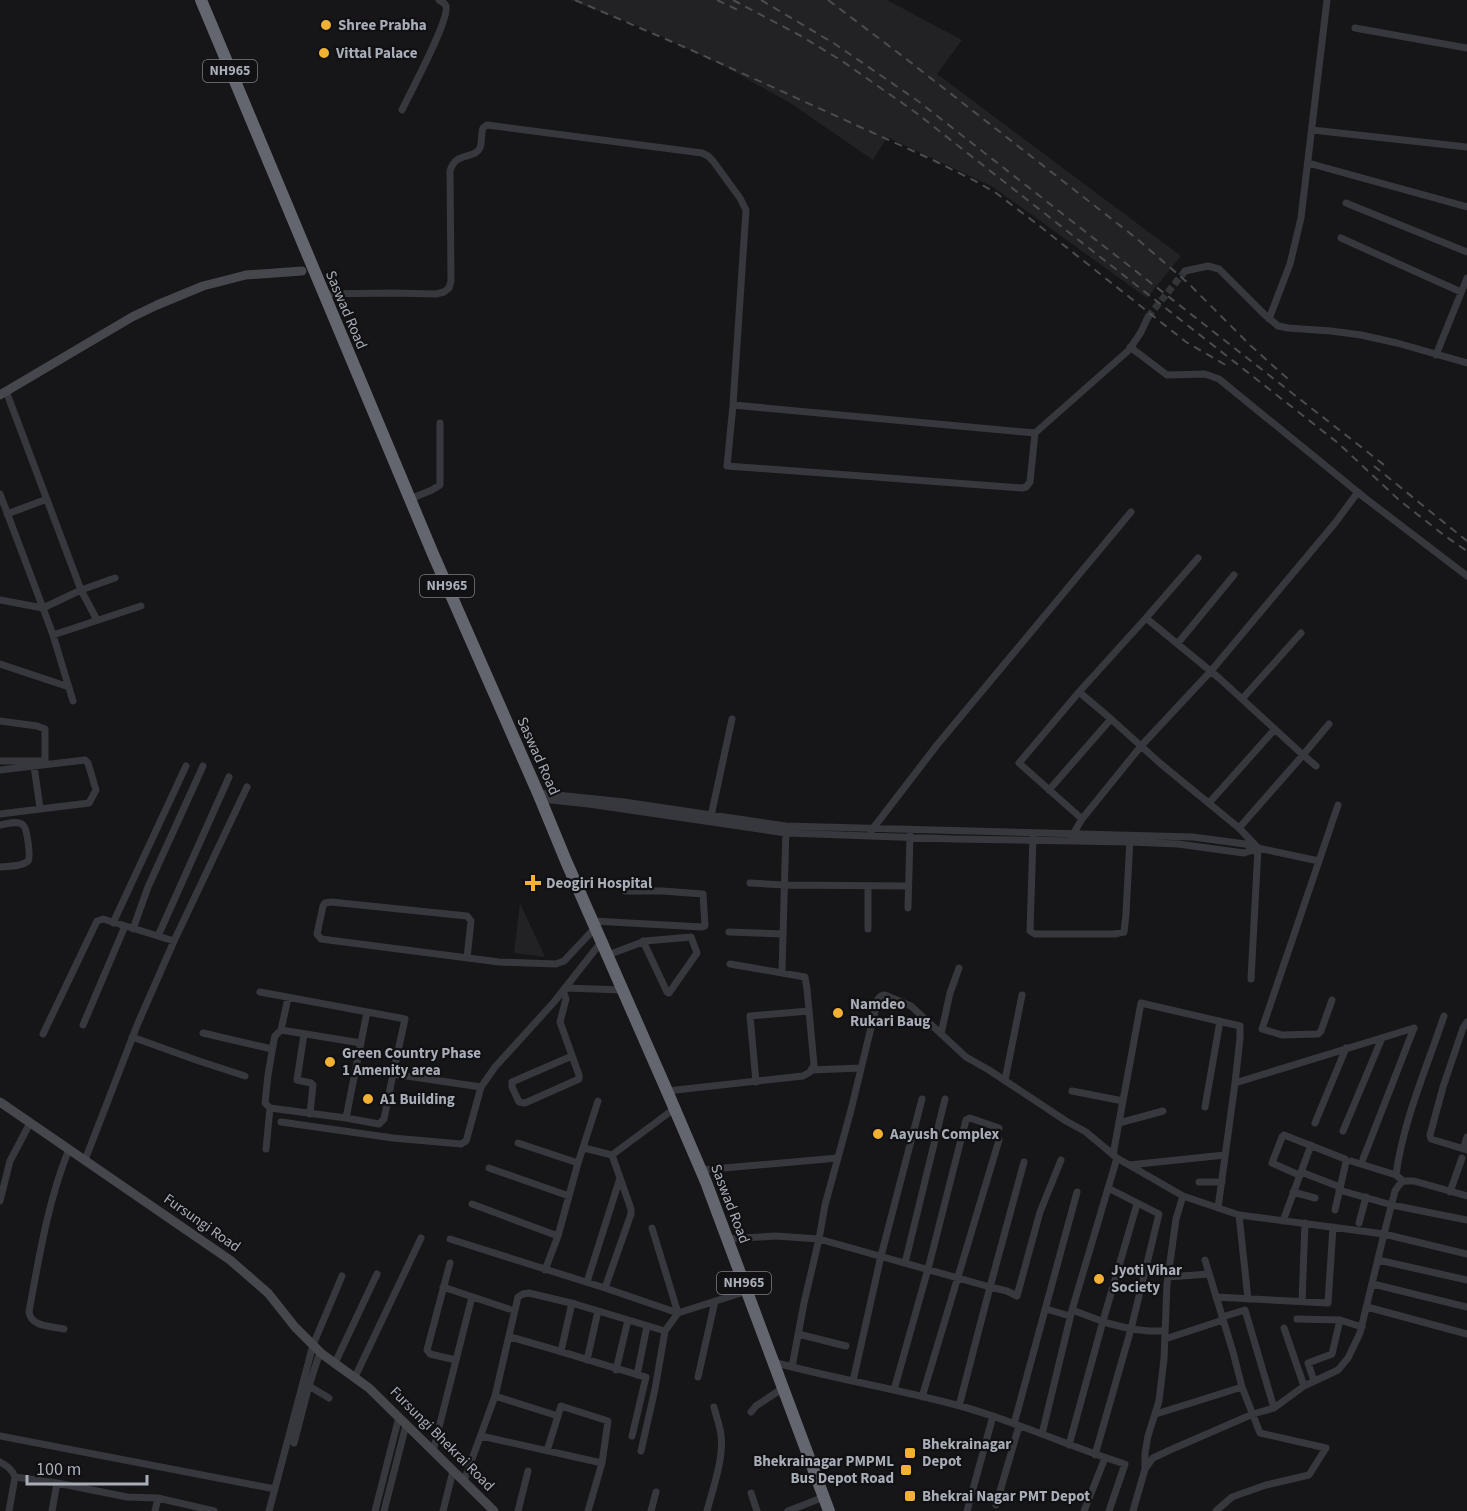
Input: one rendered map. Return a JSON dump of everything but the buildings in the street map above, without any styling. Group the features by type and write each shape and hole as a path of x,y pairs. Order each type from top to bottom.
{"highway":[{"name":"Saswad Road","path":"201,0 433,555 540,796 566,861 701,1170 829,1511"}],"street":[{"path":"402,110 441,28 446,6 439,0"},
{"path":"1269,319 1290,264 1296,241 1308,163 1327,0"},
{"path":"1355,28 1467,48"},
{"path":"324,294 436,294 449,288 451,281 451,166 456,160 478,150 481,146 483,128 487,125 702,153 713,161 746,210 727,466 1022,488 1030,482 1035,434 1129,350 1148,317"},
{"path":"1312,130 1467,147"},
{"path":"1308,163 1467,207"},
{"path":"1346,204 1467,252"},
{"path":"1341,238 1461,292"},
{"path":"1185,271 1208,266 1219,269 1278,326 1361,335 1467,363"},
{"path":"97,620 81,590 47,499 3,393 132,317 203,286 246,274 302,271"},
{"path":"1436,355 1467,278"},
{"path":"1130,347 1167,375 1205,374 1220,379 1358,492 1467,576"},
{"path":"733,405 1035,434"},
{"path":"410,499 440,485 440,423"},
{"path":"1069,841 1082,819 1141,746 1211,671 1335,523 1358,492"},
{"path":"0,494 53,635 73,701"},
{"path":"7,513 47,499"},
{"path":"867,835 936,745 1131,512"},
{"path":"1082,819 1019,763 1198,558"},
{"path":"1178,643 1234,575"},
{"path":"0,600 43,608 81,590 115,578"},
{"path":"53,635 141,606"},
{"path":"1146,618 1211,671 1316,766"},
{"path":"1242,699 1301,633"},
{"path":"0,664 69,687"},
{"path":"1079,692 1239,828 1258,848 1251,979"},
{"path":"710,818 732,719"},
{"path":"1048,790 1111,719"},
{"path":"0,721 45,729 45,763"},
{"path":"1239,828 1329,724"},
{"path":"1209,803 1275,729"},
{"path":"0,761 45,763 85,760 96,790 89,803 0,814"},
{"path":"0,770 45,763"},
{"path":"34,766 40,808"},
{"path":"113,923 186,766"},
{"path":"83,1024 203,766"},
{"path":"158,936 229,777"},
{"path":"85,1160 132,1037 174,941 247,787"},
{"path":"540,796 786,829 867,835 910,833 1033,837 1069,841 1130,838"},
{"path":"1332,1000 1318,1034 1282,1035 1263,1029 1338,805"},
{"path":"0,825 18,822 23,824 26,828 30,857 22,864 0,867"},
{"path":"786,829 872,828 910,833"},
{"path":"782,970 786,829"},
{"path":"908,908 910,833"},
{"path":"1033,837 1073,834 1130,838 1244,853 1258,848 1318,861"},
{"path":"1033,837 1030,931 1035,934 1124,932 1130,838"},
{"path":"750,883 908,886"},
{"path":"868,886 868,929"},
{"path":"467,958 471,921 467,916 331,902 323,906 317,934 321,939 467,958 500,962 556,963 564,961 595,924 705,926 704,894 625,891"},
{"path":"43,1034 98,921 103,919 174,941"},
{"path":"729,932 783,934"},
{"path":"608,955 643,941 692,938 697,953 669,993 643,941"},
{"path":"281,1122 393,1138 461,1144 466,1141 481,1087 495,1067 564,989 602,941"},
{"path":"668,1091 803,1076 810,1072 814,1065 805,977 730,964"},
{"path":"942,1034 950,993 959,968"},
{"path":"564,989 623,990"},
{"path":"564,989 566,999 560,1022 579,1075 577,1081 525,1103 519,1102 512,1082 572,1056"},
{"path":"260,992 405,1019 384,1119 381,1123 266,1106 264,1101 272,1049 276,1036 281,1030 288,998"},
{"path":"792,1367 825,1204 878,999 885,995 911,1006 966,1057 1086,1132 1129,1165 1184,1196 1239,1215 1384,1234 1467,1254"},
{"path":"1005,1080 1022,995"},
{"path":"1042,1434 1071,1313 1108,1188 1141,1003 1240,1026 1235,1083 1218,1208"},
{"path":"756,1082 750,1016 809,1011"},
{"path":"346,1118 367,1012"},
{"path":"1395,1175 1411,1112 1444,1016"},
{"path":"1205,1107 1220,1022"},
{"path":"1467,1022 1443,1087 1430,1135 1431,1139 1465,1150 1467,1137"},
{"path":"1235,1083 1414,1028 1363,1159"},
{"path":"281,1030 361,1043"},
{"path":"203,1033 272,1049"},
{"path":"304,1034 297,1080 313,1085 310,1114"},
{"path":"132,1037 245,1076"},
{"path":"1342,1131 1382,1038"},
{"path":"1315,1123 1346,1048"},
{"path":"356,1068 481,1087"},
{"path":"811,1070 861,1068"},
{"path":"1072,1091 1123,1101"},
{"path":"853,1380 881,1256 922,1099"},
{"path":"905,1263 945,1099"},
{"path":"545,1270 558,1236 598,1101"},
{"name":"Fursungi Road","path":"0,1102 230,1260 268,1293 295,1327 317,1348 369,1388"},
{"path":"266,1149 270,1108"},
{"path":"612,1155 674,1109"},
{"path":"1119,1123 1163,1111"},
{"path":"894,1390 966,1120 970,1118 999,1128"},
{"path":"0,1200 10,1161 30,1123"},
{"path":"1335,1210 1340,1188 1346,1160 1284,1135 1272,1161 1273,1164 1300,1173 1340,1188 1365,1197 1392,1205 1467,1221"},
{"path":"922,1397 999,1140"},
{"path":"518,1143 578,1163"},
{"path":"1282,1221 1311,1145"},
{"path":"584,1148 612,1155"},
{"path":"64,1329 34,1323 29,1312 59,1174 69,1149"},
{"path":"605,1288 631,1214 612,1155"},
{"path":"1129,1165 1225,1155"},
{"path":"701,1170 838,1158"},
{"path":"1450,1192 1462,1158"},
{"path":"728,1239 776,1236 819,1239 1007,1291 1017,1296 1040,1212 1061,1160"},
{"path":"1351,1161 1395,1175 1403,1181 1414,1181 1467,1196"},
{"path":"959,1406 1024,1162"},
{"path":"489,1168 569,1196"},
{"path":"587,1282 620,1178"},
{"path":"1145,1468 1153,1458 1253,1414 1274,1408 1304,1386 1338,1370 1348,1358 1362,1327 1395,1191 1403,1181"},
{"path":"1199,1182 1222,1182"},
{"path":"1095,1455 1131,1329 1159,1214 1108,1188"},
{"path":"996,1505 1077,1192"},
{"path":"1293,1192 1315,1198"},
{"path":"1132,1511 1145,1468 1148,1436 1159,1401 1164,1359 1168,1277 1176,1219 1184,1196"},
{"path":"1359,1223 1365,1197"},
{"path":"472,1204 558,1236"},
{"path":"1070,1445 1137,1204"},
{"path":"1239,1215 1248,1299"},
{"path":"1302,1302 1305,1223"},
{"path":"1216,1297 1328,1303 1333,1227"},
{"path":"652,1228 678,1313"},
{"path":"355,1377 421,1238"},
{"path":"450,1239 678,1313"},
{"path":"1205,1260 1242,1387 1260,1433 1326,1448 1309,1475 1266,1485 1232,1497 1216,1511"},
{"path":"1378,1260 1467,1280"},
{"path":"450,1263 428,1350 430,1354 456,1360"},
{"path":"335,1363 377,1274"},
{"path":"1168,1277 1209,1274"},
{"path":"269,1511 317,1348 342,1276"},
{"path":"1373,1284 1467,1307"},
{"path":"443,1287 509,1309"},
{"path":"641,1451 665,1331 678,1313 747,1290"},
{"path":"464,1481 495,1396 518,1297 529,1293 572,1303 665,1331"},
{"path":"433,1451 472,1296"},
{"path":"698,1377 715,1301"},
{"path":"561,1351 572,1303"},
{"path":"1366,1307 1467,1334"},
{"path":"1046,1309 1165,1335 1245,1310 1274,1408"},
{"path":"587,1360 598,1311"},
{"path":"1297,1319 1340,1320 1362,1327"},
{"path":"616,1370 628,1320"},
{"path":"1314,1381 1308,1363 1332,1354 1340,1320"},
{"path":"637,1375 647,1326"},
{"path":"1284,1328 1304,1386"},
{"path":"798,1334 846,1346"},
{"path":"510,1337 646,1377 632,1436"},
{"path":"294,1443 317,1348"},
{"path":"773,1362 959,1406 1125,1464 1108,1511"},
{"path":"309,1386 329,1398"},
{"path":"1156,1414 1242,1387"},
{"name":"Fursungi Bhekrai Road","path":"369,1388 494,1511"},
{"path":"751,1412 756,1406 783,1389"},
{"path":"495,1396 558,1416"},
{"path":"547,1451 561,1406 608,1421 602,1463 588,1511"},
{"path":"707,1511 721,1450 721,1435 714,1407"},
{"path":"967,1511 993,1416"},
{"path":"375,1511 399,1417"},
{"path":"384,1511 406,1425"},
{"path":"0,1436 275,1488"},
{"path":"481,1436 602,1463"},
{"path":"1084,1511 1105,1458"},
{"path":"0,1462 13,1472 15,1478 9,1511"},
{"path":"443,1511 453,1471"},
{"path":"518,1511 528,1471"},
{"path":"15,1478 57,1483 127,1497 158,1498 210,1510"},
{"path":"52,1511 57,1483"},
{"path":"651,1511 656,1492"},
{"path":"751,1493 757,1511"},
{"path":"788,1511 824,1497"},
{"path":"155,1511 158,1498"}],"shaded area":[{"path":"570,0 887,0 962,40 937,74 1181,256 1147,298 993,187 887,137 873,160 790,103 726,67 650,31"},
{"path":"520,903 545,957 514,953"}],"tunnel":[{"path":"1148,317 1185,271"}],"railway":[{"path":"575,0 691,50 977,182 996,193 1037,224 1186,342 1229,367"},
{"path":"717,0 740,11"},
{"path":"733,0 842,61 915,112 1338,443 1399,500 1467,551"},
{"path":"761,0 835,44 918,101 1388,468"},
{"path":"828,0 1136,238 1188,283 1251,346 1288,379"},
{"path":"1374,466 1467,541"}],"place":[{"name":"Shree Prabha","path":"326,25"},
{"name":"Vittal Palace","path":"324,53"},
{"name":"Deogiri Hospital","path":"533,883"},
{"name":"Namdeo Rukari Baug","path":"838,1013"},
{"name":"Green Country Phase 1 Amenity area","path":"330,1062"},
{"name":"A1 Building","path":"368,1099"},
{"name":"Aayush Complex","path":"878,1134"},
{"name":"Jyoti Vihar Society","path":"1099,1279"},
{"name":"Bhekrainagar Depot","path":"910,1453"},
{"name":"Bhekrainagar PMPML Bus Depot Road","path":"906,1470"},
{"name":"Bhekrai Nagar PMT Depot","path":"910,1496"}]}
